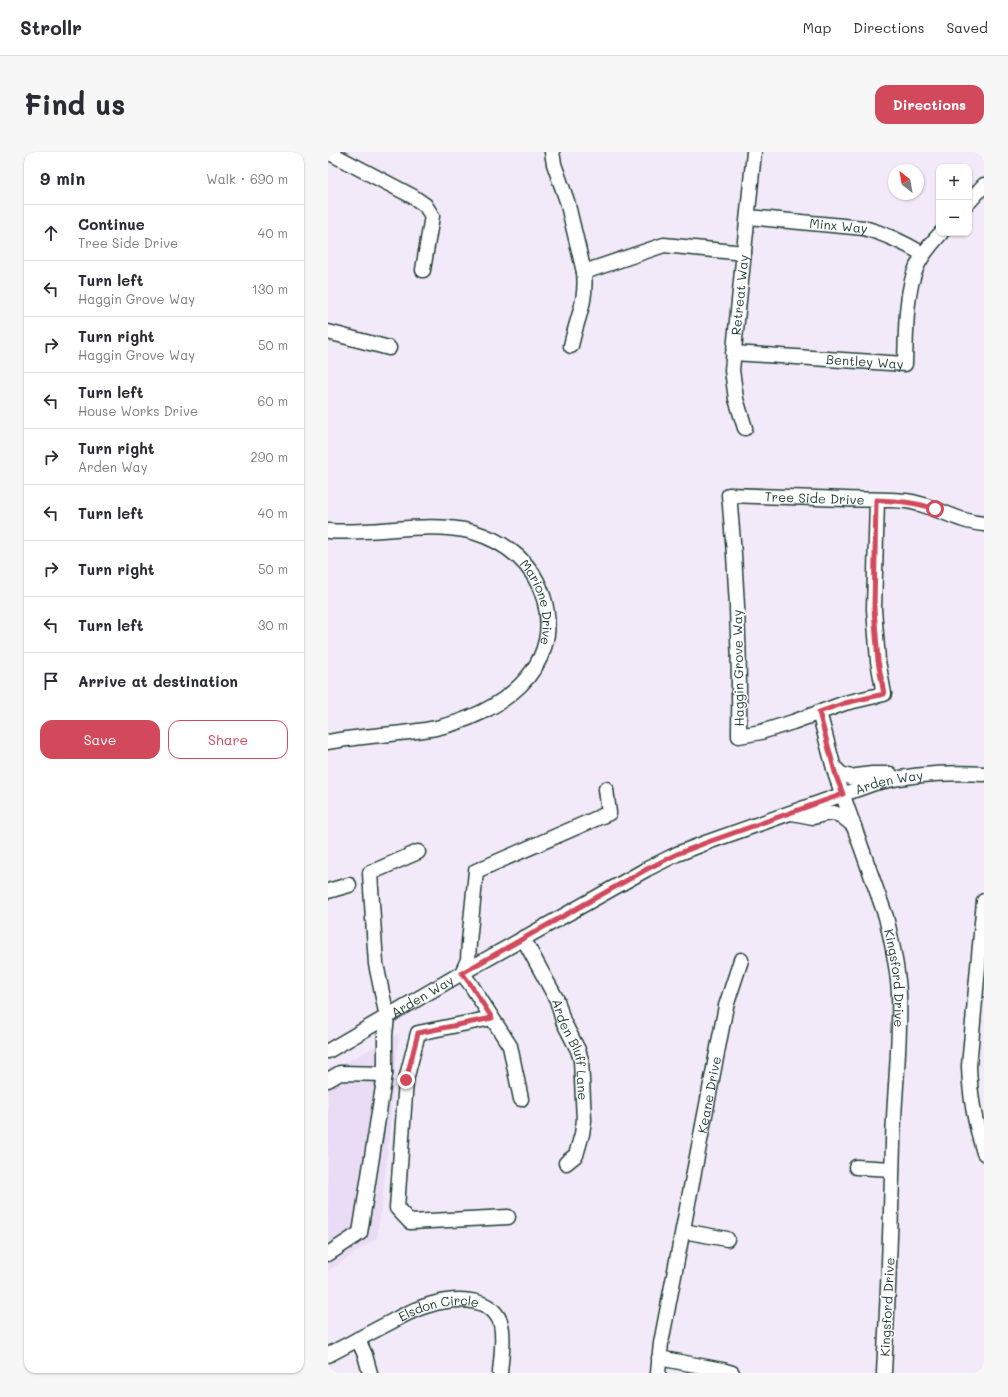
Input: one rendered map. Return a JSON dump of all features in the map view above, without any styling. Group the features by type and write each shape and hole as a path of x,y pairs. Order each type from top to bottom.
{"street":[{"path":"328,152 412,196 425,205 432,216 423,270"},
{"path":"552,152 554,164 567,201 584,272 585,295 571,346"},
{"path":"744,252 754,152"},
{"path":"971,200 984,185"},
{"name":"Minx Way","path":"748,216 864,228 896,239 923,254"},
{"name":"Bentley Way","path":"733,353 905,364 908,305 912,282 923,254 938,236"},
{"name":"Retreat Way","path":"584,272 664,245 744,252 732,370 734,392 745,428"},
{"path":"328,332 389,348"},
{"name":"Tree Side Drive","path":"729,495 906,501 921,504 964,521 984,524"},
{"name":"Haggin Grove Way","path":"729,495 737,599 740,668 739,736 761,732 845,703 884,694 878,661 874,609 876,500"},
{"name":"Marione Drive","path":"328,531 441,528 457,529 487,537 508,548 531,570 542,591 546,606 547,622 546,637 542,652 532,673 510,696 496,704 477,714 437,728 354,737 328,742"},
{"name":"Kingsford Drive","path":"819,712 834,767 886,916 897,974 899,1021 884,1373"},
{"path":"834,767 841,774 850,777 872,774 908,776"},
{"name":"Arden Way","path":"328,1051 523,938 677,854 875,783 908,776 941,772 984,774"},
{"path":"521,1099 510,1046 462,973 468,960 468,942 476,871 609,813 606,789"},
{"path":"792,812 813,817 834,813 842,816 855,828"},
{"path":"328,1254 360,1233 385,1074 384,1035 386,1017 376,964 370,872 418,852"},
{"path":"328,891 349,885"},
{"path":"984,901 969,1066 971,1099 980,1124 984,1153"},
{"name":"Arden Bluff Lane","path":"523,938 557,1000 563,1021 578,1050 581,1060 584,1120 582,1134 576,1155 566,1163"},
{"name":"Keane Drive","path":"658,1373 659,1358 726,1006 741,960"},
{"path":"492,1018 418,1033 406,1080 397,1208 410,1222 508,1217"},
{"path":"328,1080 340,1073 385,1074"},
{"path":"856,1167 892,1169"},
{"path":"683,1231 727,1239"},
{"name":"Elsdon Circle","path":"328,1355 414,1310 429,1305 452,1301 475,1302 488,1307 497,1316 500,1322 502,1336 500,1373"},
{"path":"358,1339 370,1373"},
{"path":"659,1358 732,1373"}],"shaded area":[{"path":"399,1033 383,1195 377,1238 328,1271 328,1073"}],"route":[{"path":"406,1080 418,1033 492,1018 462,973 647,869 677,854 843,794 836,776 819,712 845,703 884,694 875,635 876,500 906,501 935,509"}]}
